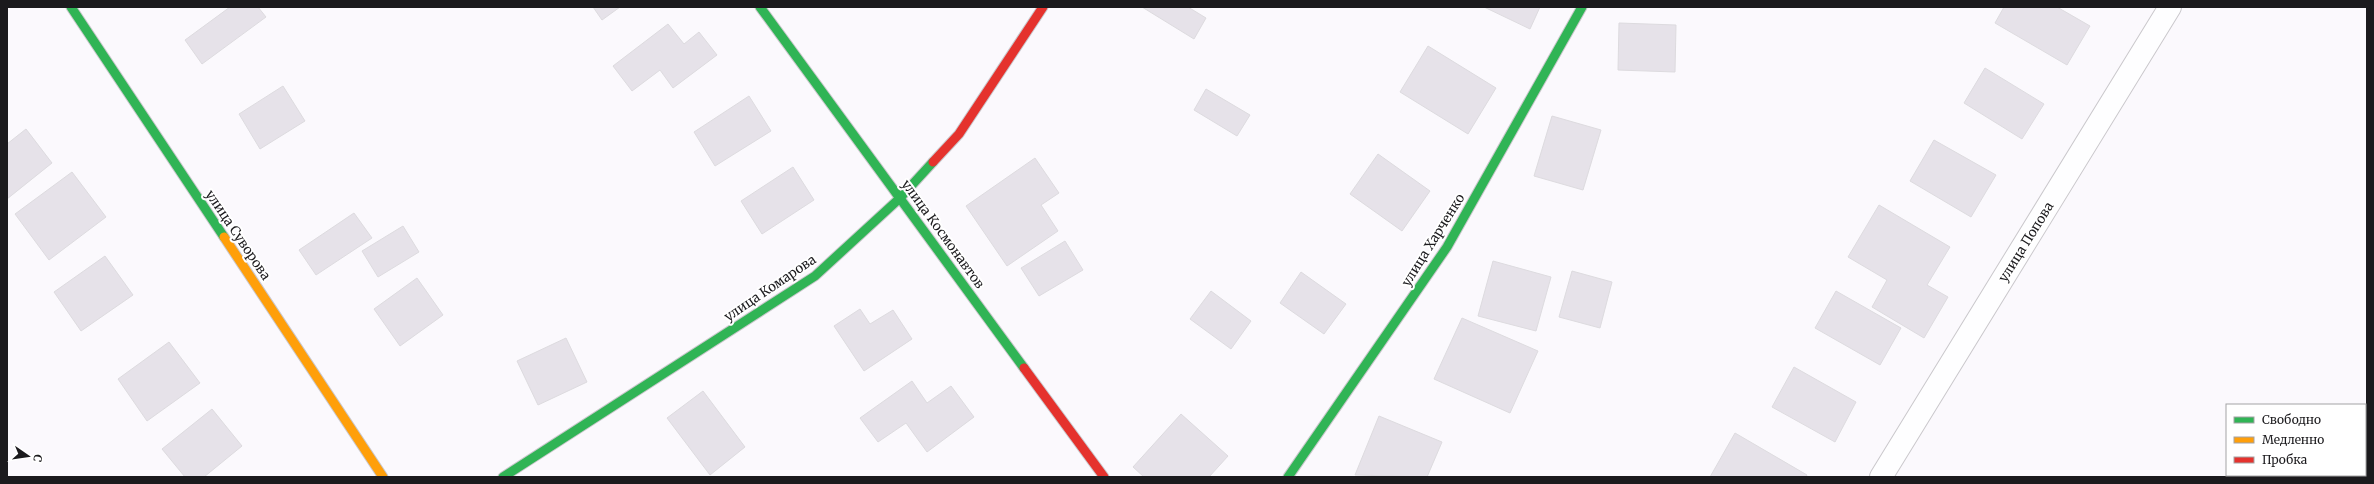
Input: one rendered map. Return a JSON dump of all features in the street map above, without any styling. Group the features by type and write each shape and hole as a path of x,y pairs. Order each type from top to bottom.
{"street":[{"name":"улица Суворова","path":"71,7 383,477"},
{"name":"улица Космонавтов","path":"760,7 1104,477"},
{"name":"улица Комарова","path":"504,477 815,276 900,198 959,134 1043,7"},
{"name":"улица Харченко","path":"1288,477 1447,247 1582,7"},
{"name":"улица Попова","path":"1882,477 2170,7"}],"building":[{"path":"230,7 258,7 266,17 202,64 185,40"},
{"path":"593,7 620,7 602,20"},
{"path":"1142,7 1188,7 1206,18 1194,39"},
{"path":"1484,7 1540,7 1530,29"},
{"path":"2004,7 2057,7 2090,26 2067,65 1995,23"},
{"path":"1619,23 1676,25 1675,72 1618,70"},
{"path":"668,24 684,44 699,32 717,55 673,88 660,70 632,91 613,66"},
{"path":"1428,46 1496,88 1468,134 1400,92"},
{"path":"1985,68 2044,104 2022,139 1964,103"},
{"path":"283,86 305,121 260,149 239,114"},
{"path":"1206,89 1250,115 1237,136 1194,110"},
{"path":"749,96 771,131 715,166 694,132"},
{"path":"1552,116 1601,130 1583,190 1534,176"},
{"path":"26,129 52,163 7,199 7,144"},
{"path":"1934,140 1996,175 1971,217 1910,181"},
{"path":"1378,154 1430,191 1402,231 1350,194"},
{"path":"1035,158 1059,193 1041,205 1058,231 1007,266 966,206"},
{"path":"793,167 814,200 762,234 741,201"},
{"path":"72,172 106,217 49,260 15,214"},
{"path":"1879,205 1950,247 1927,285 1948,297 1924,338 1872,307 1887,280 1848,257"},
{"path":"354,213 372,238 316,275 299,250"},
{"path":"403,226 419,252 378,277 362,251"},
{"path":"1065,241 1083,270 1039,296 1021,268"},
{"path":"105,256 133,295 81,331 54,292"},
{"path":"1493,261 1551,277 1536,331 1478,316"},
{"path":"1572,271 1612,282 1600,328 1559,317"},
{"path":"1301,272 1346,304 1324,334 1280,303"},
{"path":"417,278 443,315 400,346 374,309"},
{"path":"1211,291 1251,321 1231,349 1190,319"},
{"path":"1836,291 1901,328 1880,365 1815,328"},
{"path":"860,309 870,324 893,310 912,339 864,371 834,326"},
{"path":"1462,318 1538,351 1510,413 1434,379"},
{"path":"566,338 587,382 538,405 517,361"},
{"path":"169,342 200,383 147,421 118,379"},
{"path":"1794,367 1856,402 1835,442 1772,407"},
{"path":"912,381 927,403 951,386 974,417 927,452 906,423 878,442 860,418"},
{"path":"703,391 745,447 710,475 667,418"},
{"path":"212,409 242,446 204,477 185,477 162,449"},
{"path":"1181,414 1228,456 1209,477 1144,477 1133,467"},
{"path":"1379,416 1442,442 1427,477 1355,475"},
{"path":"1735,433 1807,475 1806,477 1710,477"}],"traffic: fast":[{"path":"71,7 224,237"},
{"path":"760,7 1024,368"},
{"path":"1288,477 1447,247 1582,7"},
{"path":"503,477 815,276 900,198 933,162"}],"traffic: slow":[{"path":"224,237 383,477"}],"traffic: jam":[{"path":"933,162 959,134 1043,7"},
{"path":"1024,368 1104,477"}]}
